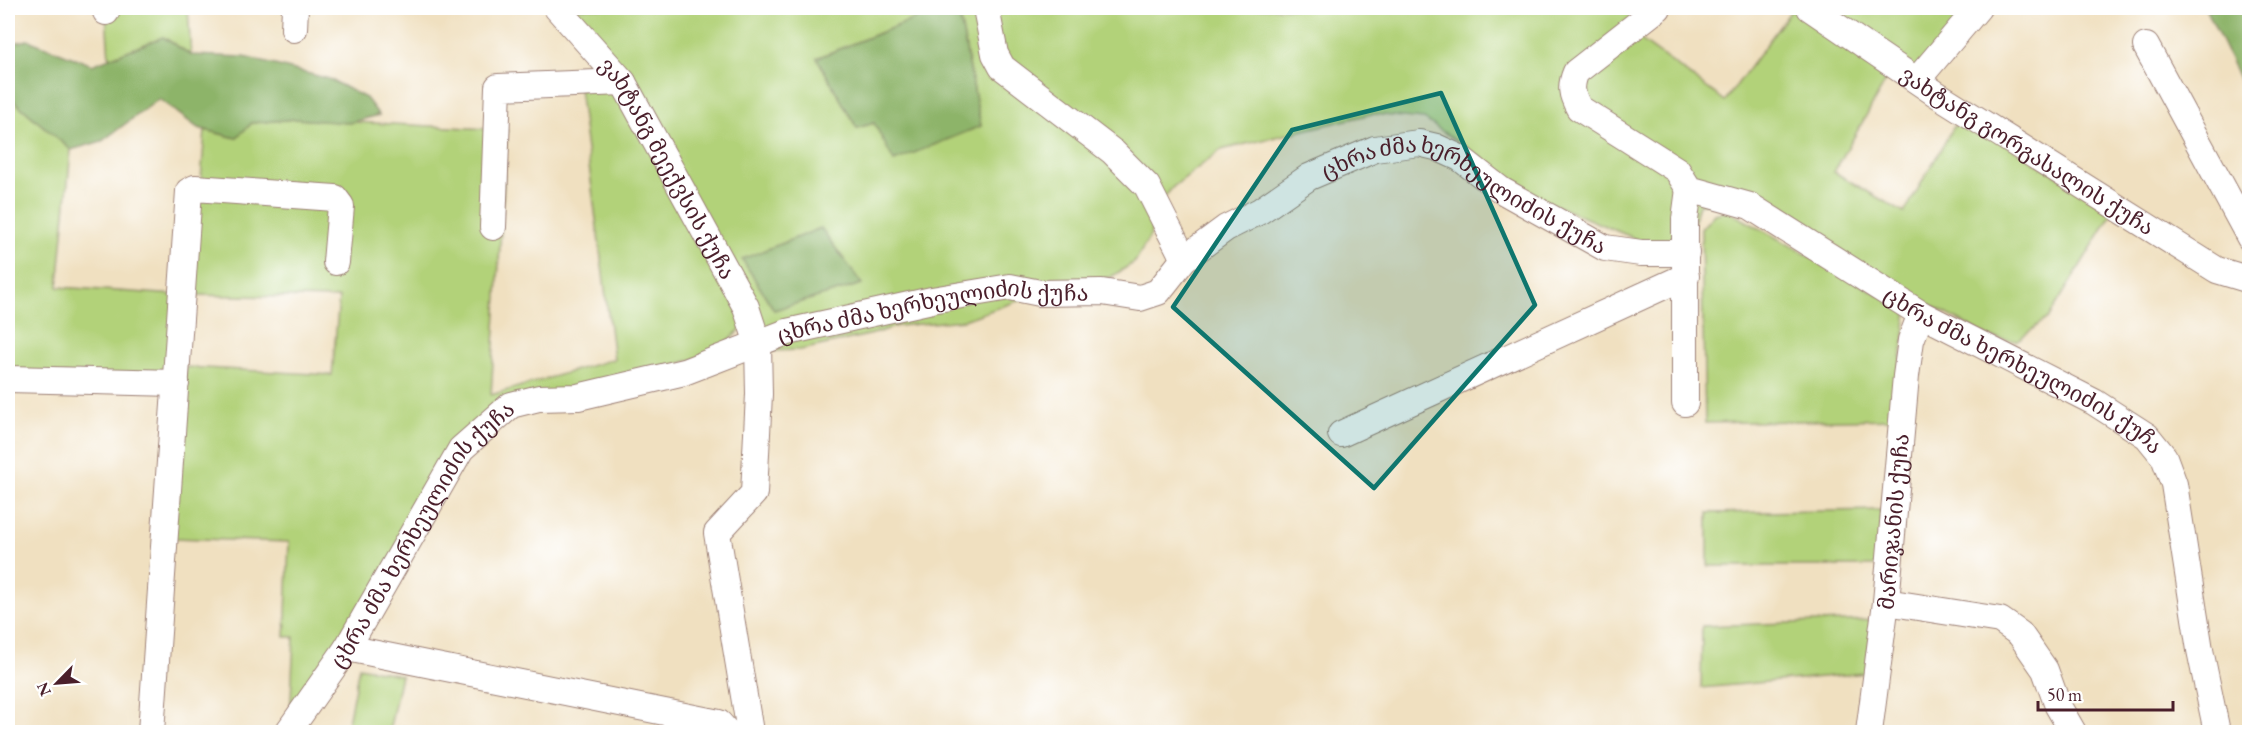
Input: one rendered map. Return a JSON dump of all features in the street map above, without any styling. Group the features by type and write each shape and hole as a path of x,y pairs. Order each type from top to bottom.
{"street":[{"name":"ვახტანგ მეექვსის ქუჩა","path":"557,8 623,82 746,307 758,344 759,394 754,493 717,533 750,732"},
{"path":"986,8 994,54 1002,67 1113,152 1148,186 1184,259"},
{"path":"1658,8 1576,72 1571,84 1572,97 1579,108 1677,170 1689,189 1685,219 1685,403"},
{"name":"ვახტანგ გორგასალის ქუჩა","path":"1810,8 1917,80 2217,270 2250,280"},
{"path":"1917,80 1978,8"},
{"path":"2146,46 2250,238"},
{"path":"493,227 498,87 623,82"},
{"name":"ცხრა ძმა ხერხეულიძის ქუჩა","path":"288,732 347,648 461,449 511,405 539,398 578,397 684,372 787,332 861,314 1010,287 1040,294 1102,292 1140,298 1158,292 1184,259 1210,239 1260,211 1309,177 1375,149 1419,143 1436,147 1460,158 1501,190 1605,248 1641,253 1686,264"},
{"path":"151,732 188,195 191,189 338,200 341,207 336,262"},
{"name":"ცხრა ძმა ხერხეულიძის ქუჩა","path":"1689,189 1750,206 1921,314 2094,402 2147,436 2164,457 2174,484 2200,650 2217,732"},
{"path":"1341,435 1686,264"},
{"name":"მარიჯანის ქუჩა","path":"1869,732 1886,602 1906,376 1911,340 1921,314"},
{"path":"8,379 176,383"},
{"path":"1886,602 2000,620 2020,634 2045,670 2058,706 2073,732"},
{"path":"347,648 719,723 727,732"}],"highlighted area":[{"path":"1441,93 1535,305 1374,488 1173,307 1292,130"}],"green space":[{"path":"109,8 188,8 191,55 163,37 109,58 106,15"},
{"path":"574,8 942,8 817,58 857,128 874,123 981,126 958,8 981,8 990,57 1108,153 1156,215 1150,236 1135,262 1111,277 1040,293 964,320 897,326 873,334 801,350 770,351"},
{"path":"942,8 958,8 981,126 894,161 874,123 857,128 817,58"},
{"path":"991,8 1651,8 1633,34 1725,101 1793,8 1891,72 1834,172 1904,213 1960,116 2114,210 2049,317 2016,341 1989,337 1743,202 1699,204 1684,259 1545,201 1424,119 1372,114 1221,150 1173,187 1163,199 1007,62"},
{"path":"1822,8 1969,8 1916,71"},
{"path":"2206,8 2249,8 2249,99"},
{"path":"163,37 191,55 244,57 329,79 366,98 379,115 349,123 296,119 252,123 236,138 198,128 159,99 102,141 71,150 8,96 8,44 28,40 92,65"},
{"path":"619,87 745,325 714,354 579,390 506,399 290,719 294,637 285,637 289,542 173,538 186,367 332,375 339,298 192,295 205,130 236,138 252,123 296,119 507,130 491,395 614,359 579,88"},
{"path":"8,96 71,150 58,287 177,295 169,378 8,373"},
{"path":"1728,211 1907,310 1894,419 1705,423 1701,229 1714,214"},
{"path":"821,228 862,284 774,310 742,259"},
{"path":"1884,510 1876,566 1708,566 1708,513"},
{"path":"1873,620 1866,673 1701,688 1702,626"},
{"path":"359,667 401,675 389,732 346,732"}]}
